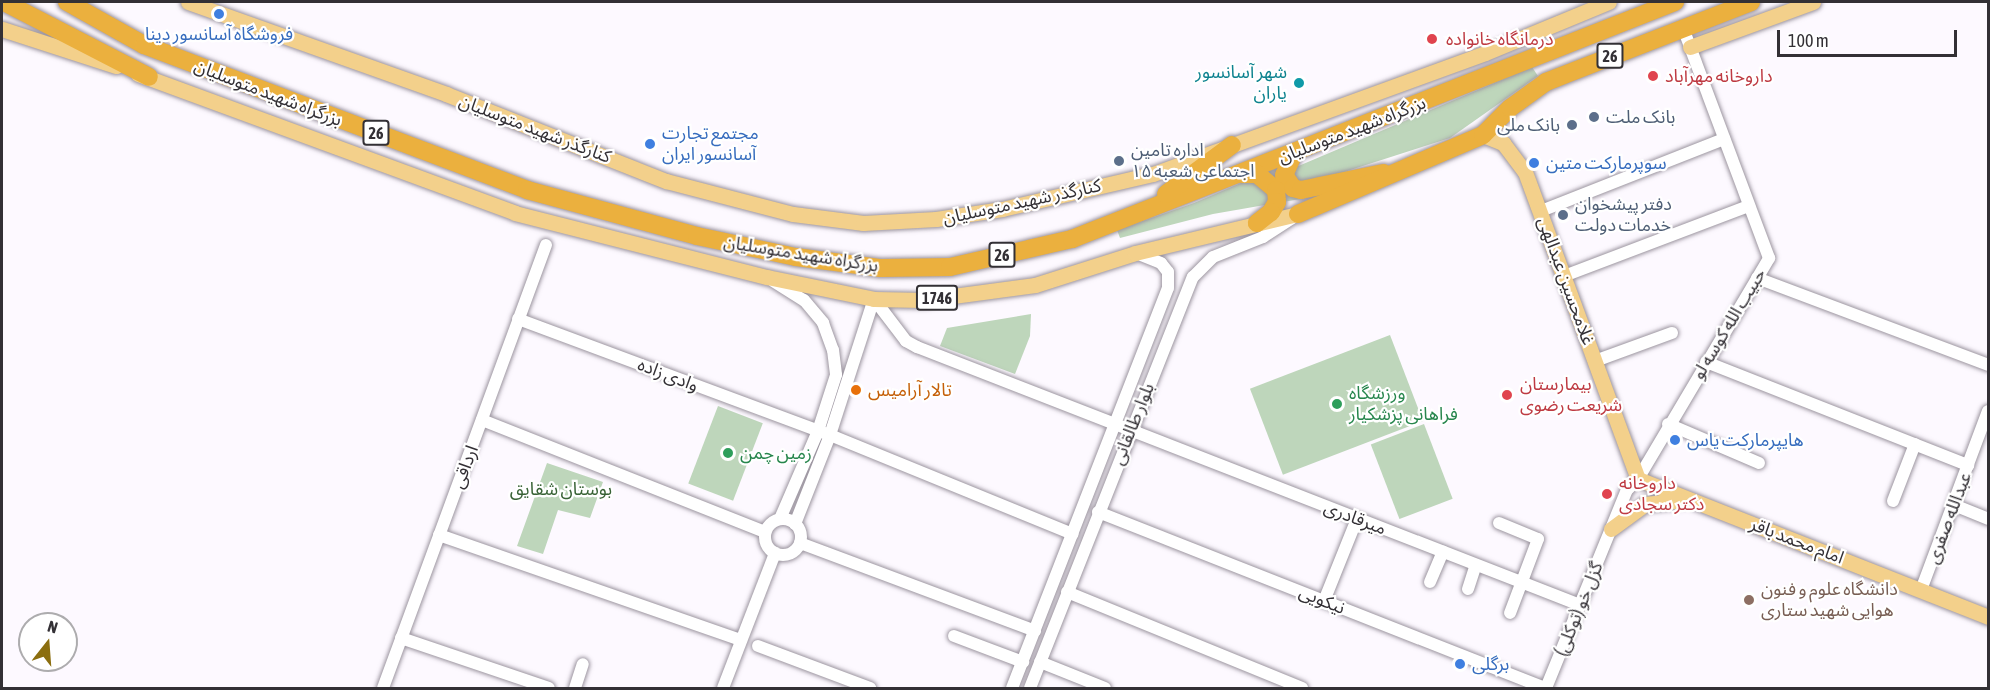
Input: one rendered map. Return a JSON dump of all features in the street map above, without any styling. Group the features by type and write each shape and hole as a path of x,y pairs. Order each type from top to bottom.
{"highway":[{"path":"4,2 149,77"},
{"name":"بزرگراه شهید متوسلیان","path":"67,2 144,45 527,190 697,236 796,257 881,268 950,267 1072,239 1675,2"},
{"name":"26","path":"1298,214 1355,192 1392,172 1484,135 1510,108 1546,82 1751,2"},
{"path":"1138,213 1232,145"},
{"path":"1294,153 1284,175 1293,188 1301,190 1392,172"},
{"path":"1236,174 1257,174 1276,190 1277,202 1271,212 1257,223"}],"main road":[{"name":"کنارگذر شهید متوسلیان","path":"188,2 446,94 666,181 794,214 862,223 936,219 1153,174 1485,53 1609,2"},
{"path":"1690,47 1813,2"},
{"path":"2,29 149,77"},
{"name":"1746","path":"149,77 516,213 767,277 874,299 923,300 1035,285 1135,253 1298,214"},
{"name":"غلامحسین عبدالهی","path":"1484,135 1503,143 1513,153 1541,211 1638,479"},
{"name":"امام محمد باقر","path":"1638,479 1989,617"},
{"path":"1611,529 1645,504 1662,499 1693,501"}],"street":[{"name":"حبیب الله کوسه لو","path":"1638,479 1668,424 1769,258 1683,28"},
{"path":"1541,211 1724,140"},
{"path":"1564,276 1748,206"},
{"name":"بلوار طالقانی","path":"1030,688 1130,430 1198,269 1213,257 1263,237 1298,214"},
{"name":"ارداقی","path":"383,688 546,245"},
{"name":"بلوار طالقانی","path":"1012,688 1169,282 1161,263 1135,253"},
{"path":"767,277 804,300 828,335 836,375 824,433 780,519 771,523 765,532 766,545 775,554 790,554 800,543 801,533 795,524 780,519"},
{"path":"1757,278 1989,365"},
{"path":"874,299 906,341 917,347 1115,424"},
{"path":"795,524 824,433 874,299"},
{"name":"وادی زاده","path":"518,319 824,433 1073,534"},
{"path":"1595,361 1672,333"},
{"path":"1706,362 1968,465"},
{"name":"عبدالله صفری","path":"1921,590 1989,411"},
{"path":"482,420 765,532"},
{"name":"میرقادری","path":"1115,424 1580,605"},
{"path":"1668,424 1759,463"},
{"path":"1893,501 1915,444"},
{"name":"گزل خو (توکلی)","path":"1546,688 1627,490 1638,479"},
{"path":"1953,505 1989,519"},
{"name":"نیکویی","path":"1098,512 1546,688"},
{"path":"1324,601 1357,519"},
{"path":"1499,523 1538,539 1510,613"},
{"path":"439,535 740,640"},
{"path":"800,543 1035,631"},
{"path":"1430,582 1443,552"},
{"path":"723,688 775,554"},
{"path":"1468,589 1476,565"},
{"path":"1067,592 1294,687"},
{"path":"954,636 1023,662"},
{"path":"401,638 549,688"},
{"path":"758,646 870,688"},
{"path":"1040,662 1106,688"},
{"path":"575,688 583,664"}],"green space":[{"path":"1532,67 1538,76 1450,138 1316,181 1295,182 1289,170"},
{"path":"1281,166 1278,183 1356,180 1306,198 1213,214 1120,238 1117,230 1194,203"},
{"path":"1031,314 1030,336 1015,374 940,346 947,328"},
{"name":"ورزشگاه فراهانی پزشکیار","path":"1390,335 1423,421 1283,475 1250,389"},
{"name":"زمین چمن","path":"718,406 763,423 733,501 688,483"},
{"path":"1424,424 1453,499 1399,519 1371,444"},
{"name":"بوستان شقایق","path":"547,463 603,482 590,518 558,510 543,554 517,546"}],"place":[{"name":"فروشگاه آسانسور دینا","path":"219,14"},
{"name":"درمانگاه خانواده","path":"1432,39"},
{"name":"داروخانه مهرآباد","path":"1653,76"},
{"name":"شهر آسانسور یاران","path":"1299,83"},
{"name":"بانک ملت","path":"1594,117"},
{"name":"بانک ملی","path":"1572,125"},
{"name":"مجتمع تجارت آسانسور ایران","path":"650,144"},
{"name":"اداره تامین اجتماعی شعبه ۱۵","path":"1119,161"},
{"name":"سوپرمارکت متین","path":"1534,163"},
{"name":"دفتر پیشخوان خدمات دولت","path":"1563,215"},
{"name":"تالار آرامیس","path":"856,390"},
{"name":"بیمارستان شریعت رضوی","path":"1507,395"},
{"name":"ورزشگاه فراهانی پزشکیار","path":"1337,404"},
{"name":"هایپرمارکت یاس","path":"1675,440"},
{"name":"زمین چمن","path":"728,453"},
{"name":"داروخانه دکتر سجادی","path":"1607,494"},
{"name":"دانشگاه علوم و فنون هوایی شهید ستاری","path":"1749,600"},
{"name":"برگلی","path":"1460,664"}]}
